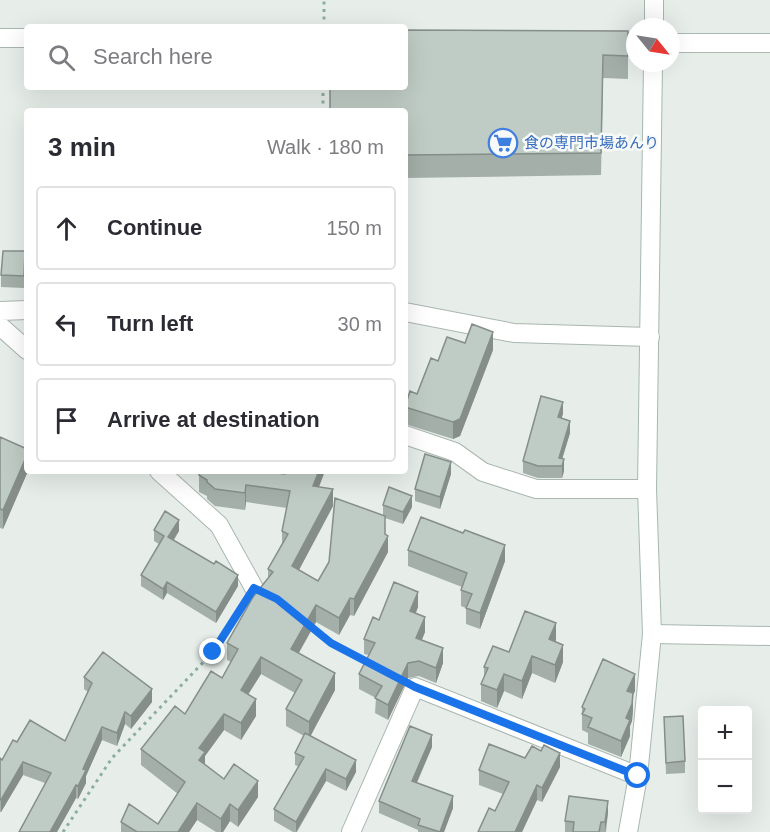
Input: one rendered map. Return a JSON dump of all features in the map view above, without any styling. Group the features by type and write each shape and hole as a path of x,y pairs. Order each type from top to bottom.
{"street":[{"path":"654,0 654,18"},
{"path":"0,38 24,38"},
{"path":"589,42 626,42"},
{"path":"680,43 770,44"},
{"path":"628,832 638,776 652,634 647,489 653,72"},
{"path":"0,311 24,310"},
{"path":"408,313 514,333 650,338"},
{"path":"0,326 24,347"},
{"path":"408,436 455,452 483,472 536,489 647,489"},
{"path":"162,474 219,525 254,588"},
{"path":"652,634 770,636"},
{"path":"351,832 415,687 638,776"}],"path":[{"path":"324,0 324,24"},
{"path":"323,90 323,108"},
{"path":"63,832 112,758 213,652 254,588"},
{"path":"304,621 331,643 373,665"}],"building":[{"name":"食の専門市場あんり","path":"408,30 626,31 626,56 603,55 601,153 408,155 408,108 330,108 330,90 408,90"},
{"path":"3,251 24,251 24,276 1,275"},
{"path":"472,324 493,332 460,419 453,422 408,408 410,391 417,394 431,358 438,361 447,337 465,343"},
{"path":"541,396 563,402 558,417 570,421 559,458 564,459 562,466 538,466 523,461"},
{"path":"0,437 24,448 24,462 3,510 0,509"},
{"path":"425,454 451,462 440,497 415,489"},
{"path":"318,474 313,486 333,489 292,566 318,581 329,562 335,498 385,516 385,534 388,536 354,599 350,598 339,618 316,605 291,649 335,673 309,722 286,709 302,680 261,657 241,690 256,699 241,723 224,714 199,748 205,752 199,760 224,779 234,764 258,781 238,810 230,804 221,819 197,803 178,832 137,832 121,822 129,804 158,824 185,782 141,749 175,706 185,714 211,671 222,678 238,649 227,643 253,597 273,572 268,569 288,534 282,531 290,491 246,485 245,493 215,489 199,475"},
{"path":"389,487 412,496 403,512 383,505"},
{"path":"165,511 179,520 168,537 214,564 216,561 238,575 216,612 167,582 163,589 141,575 164,536 154,530"},
{"path":"421,517 463,533 465,530 505,545 480,613 466,608 472,594 461,590 467,573 408,550"},
{"path":"394,582 418,592 410,611 425,617 416,638 443,648 436,668 419,661 408,663 388,705 375,698 382,686 359,674 375,643 364,639 373,617 379,620"},
{"path":"525,611 556,623 549,639 563,645 555,665 532,656 522,681 504,674 497,690 481,684 488,668 484,667 493,646 509,652"},
{"path":"103,652 152,689 131,716 125,712 117,733 102,727 83,769 86,770 50,832 19,832 51,773 23,762 1,800 0,758 2,760 13,740 17,742 30,720 65,741 92,683 84,677"},
{"path":"603,659 635,674 627,691 633,693 632,704 626,718 630,720 621,741 588,727 592,718 582,714 585,709 582,707"},
{"path":"683,716 685,761 666,763 664,717"},
{"path":"410,726 432,735 412,781 453,796 440,832 418,825 420,819 379,801"},
{"path":"305,733 356,760 346,779 326,769 296,822 274,809 304,757 295,753"},
{"path":"489,744 525,758 532,746 541,751 544,745 560,753 542,788 537,785 515,832 478,832 489,808 495,811 509,782 479,770"},
{"path":"569,796 608,801 605,822 601,822 599,832 573,832 574,822 565,821"}],"place":[{"name":"食の専門市場あんり","path":"503,143"}],"route":[{"path":"213,652 254,588 277,599 331,643 415,687 638,776"}]}
